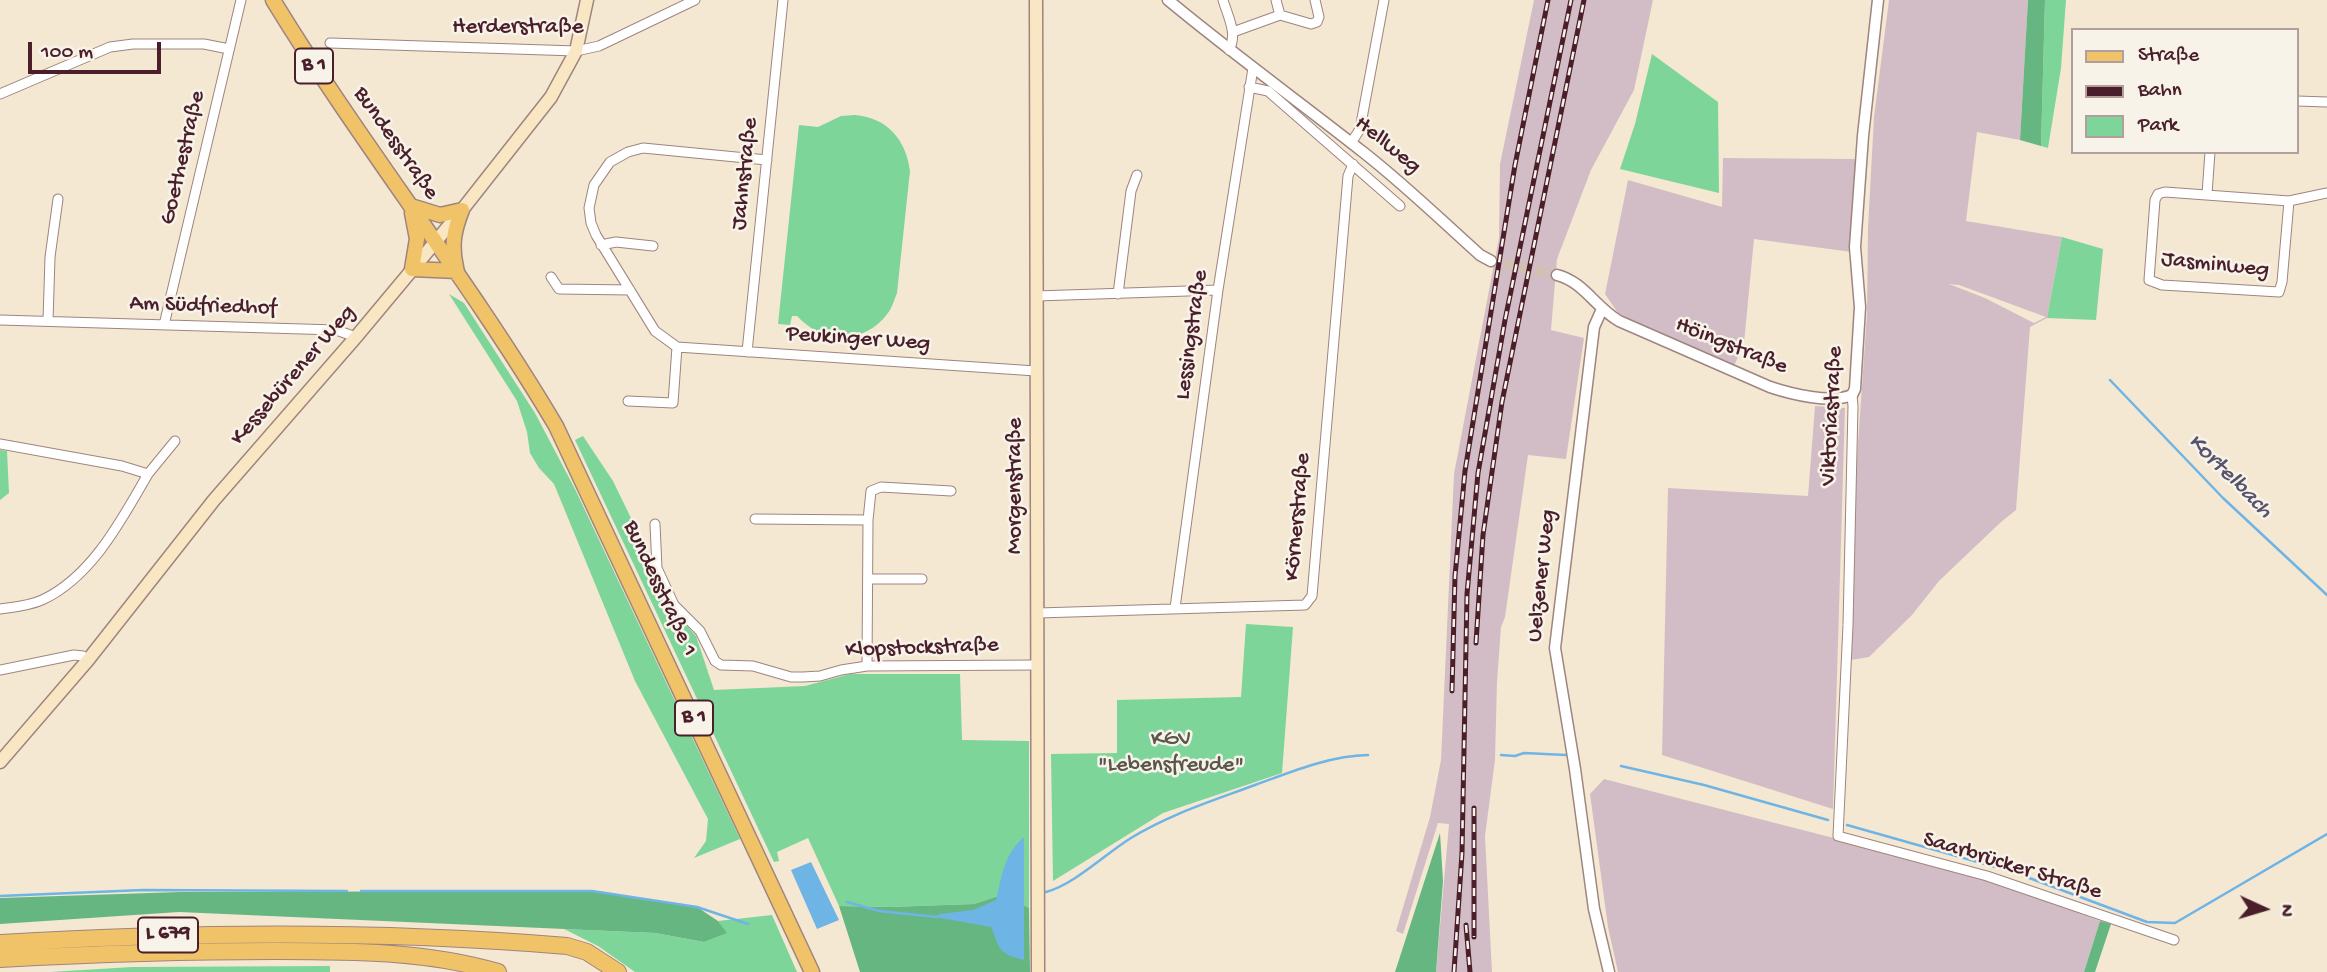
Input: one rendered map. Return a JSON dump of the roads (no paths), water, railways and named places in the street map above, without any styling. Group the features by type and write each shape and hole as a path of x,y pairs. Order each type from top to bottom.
{"highway":[{"name":"L 679","path":"0,943 165,935 337,933 469,938 567,946 587,952 618,972"},
{"name":"L 679","path":"0,959 152,951 336,951 463,964 498,972"}],"main road":[{"name":"Bundesstraße","path":"273,0 320,76 436,243"},
{"name":"Kessebürener Weg","path":"0,762 88,660 182,538 436,243 551,97 576,51 587,0"},
{"name":"Morgenstraße","path":"1035,0 1038,972"},
{"path":"411,206 440,215 462,210 453,242 457,271 412,270 417,239 411,206"},
{"name":"Bundesstraße 1","path":"436,243 457,271 556,426 812,972"}],"street":[{"name":"Goethestraße","path":"164,325 241,0"},
{"name":"Herderstraße","path":"330,43 576,51 599,46 695,0"},
{"name":"Jahnstraße","path":"747,352 783,0"},
{"name":"Hellweg","path":"1168,0 1392,176 1480,255 1491,261"},
{"path":"1223,0 1233,32 1229,50"},
{"path":"1276,0 1280,15"},
{"path":"1233,32 1280,15 1317,22 1319,17 1315,0"},
{"path":"1351,143 1360,128 1384,0"},
{"name":"Viktoriastraße","path":"1838,836 1847,625 1852,395 1855,389 1860,307 1855,247 1863,136 1878,0"},
{"path":"0,94 110,47 188,43 229,49"},
{"name":"Lessingstraße","path":"1175,608 1218,290 1253,68"},
{"name":"Hellweg","path":"1249,86 1268,91 1400,206"},
{"path":"2299,100 2327,102"},
{"path":"628,401 673,403 677,347 656,331 601,245 591,223 591,193 606,166 635,149 651,148 767,160"},
{"path":"2210,154 2207,194 2289,201 2327,193"},
{"name":"Körnerstraße","path":"1038,613 1305,605 1312,596 1338,280 1348,176 1353,164"},
{"path":"1118,294 1131,191 1137,175"},
{"name":"Jasminweg","path":"2207,194 2158,194 2155,200 2149,280 2162,285 2278,292 2282,282 2289,201"},
{"path":"48,321 50,257 58,199"},
{"path":"601,245 616,242 653,246"},
{"path":"1557,275 1580,285 1602,309"},
{"path":"551,277 559,289 630,290"},
{"path":"1036,296 1218,290"},
{"name":"Höingstraße","path":"1602,309 1642,332 1770,387 1793,394 1820,397 1841,398 1852,395"},
{"name":"Uelzener Weg","path":"1602,309 1594,327 1555,648 1594,909 1609,972"},
{"name":"Am Südfriedhof","path":"0,320 336,330 356,337"},
{"name":"Peukinger Weg","path":"677,347 1036,371"},
{"path":"0,609 39,601 55,593 74,578 92,559 126,512 148,474 175,440"},
{"path":"0,444 122,466 148,474"},
{"path":"867,666 869,497 875,488 951,491"},
{"path":"755,519 868,520"},
{"name":"Klopstockstraße","path":"655,524 657,568 674,604 700,631 715,661 721,665 753,666 791,677 820,676 867,666 1038,665"},
{"path":"868,579 922,579"},
{"path":"0,670 74,656 83,656 88,660"},
{"name":"Saarbrücker Straße","path":"1838,836 1987,876 2174,940"}],"water":[{"path":"1024,837 1024,960 1010,956 1002,950 991,927 935,917 973,910 996,900 1008,858"},
{"path":"811,862 839,920 817,929 791,870"}],"waterway":[{"name":"Kortelbach","path":"2110,380 2223,498 2327,595"},
{"path":"1046,892 1079,876 1146,829 1176,815 1310,766 1339,758 1368,755"},
{"path":"1501,755 1566,755"},
{"path":"1621,766 1704,785 1828,820"},
{"path":"1847,825 2013,872"},
{"path":"2024,876 2147,922 2175,923 2327,834"},
{"path":"0,896 143,890 347,891"},
{"path":"361,891 592,891 697,907 748,924"},
{"path":"847,902 879,911 937,917"}],"tunnel":[{"path":"1491,261 1557,275"}],"railway":[{"path":"1452,691 1455,576 1465,471 1515,165 1548,0"},
{"path":"1454,972 1462,853 1467,594 1478,473 1505,320 1571,0"},
{"path":"1476,643 1483,535 1502,402 1584,0"},
{"path":"1474,808 1474,937"},
{"path":"1466,925 1470,972"}],"park label":[{"name":"KGV \"Lebensfreude\"","path":"1171,753"}]}
